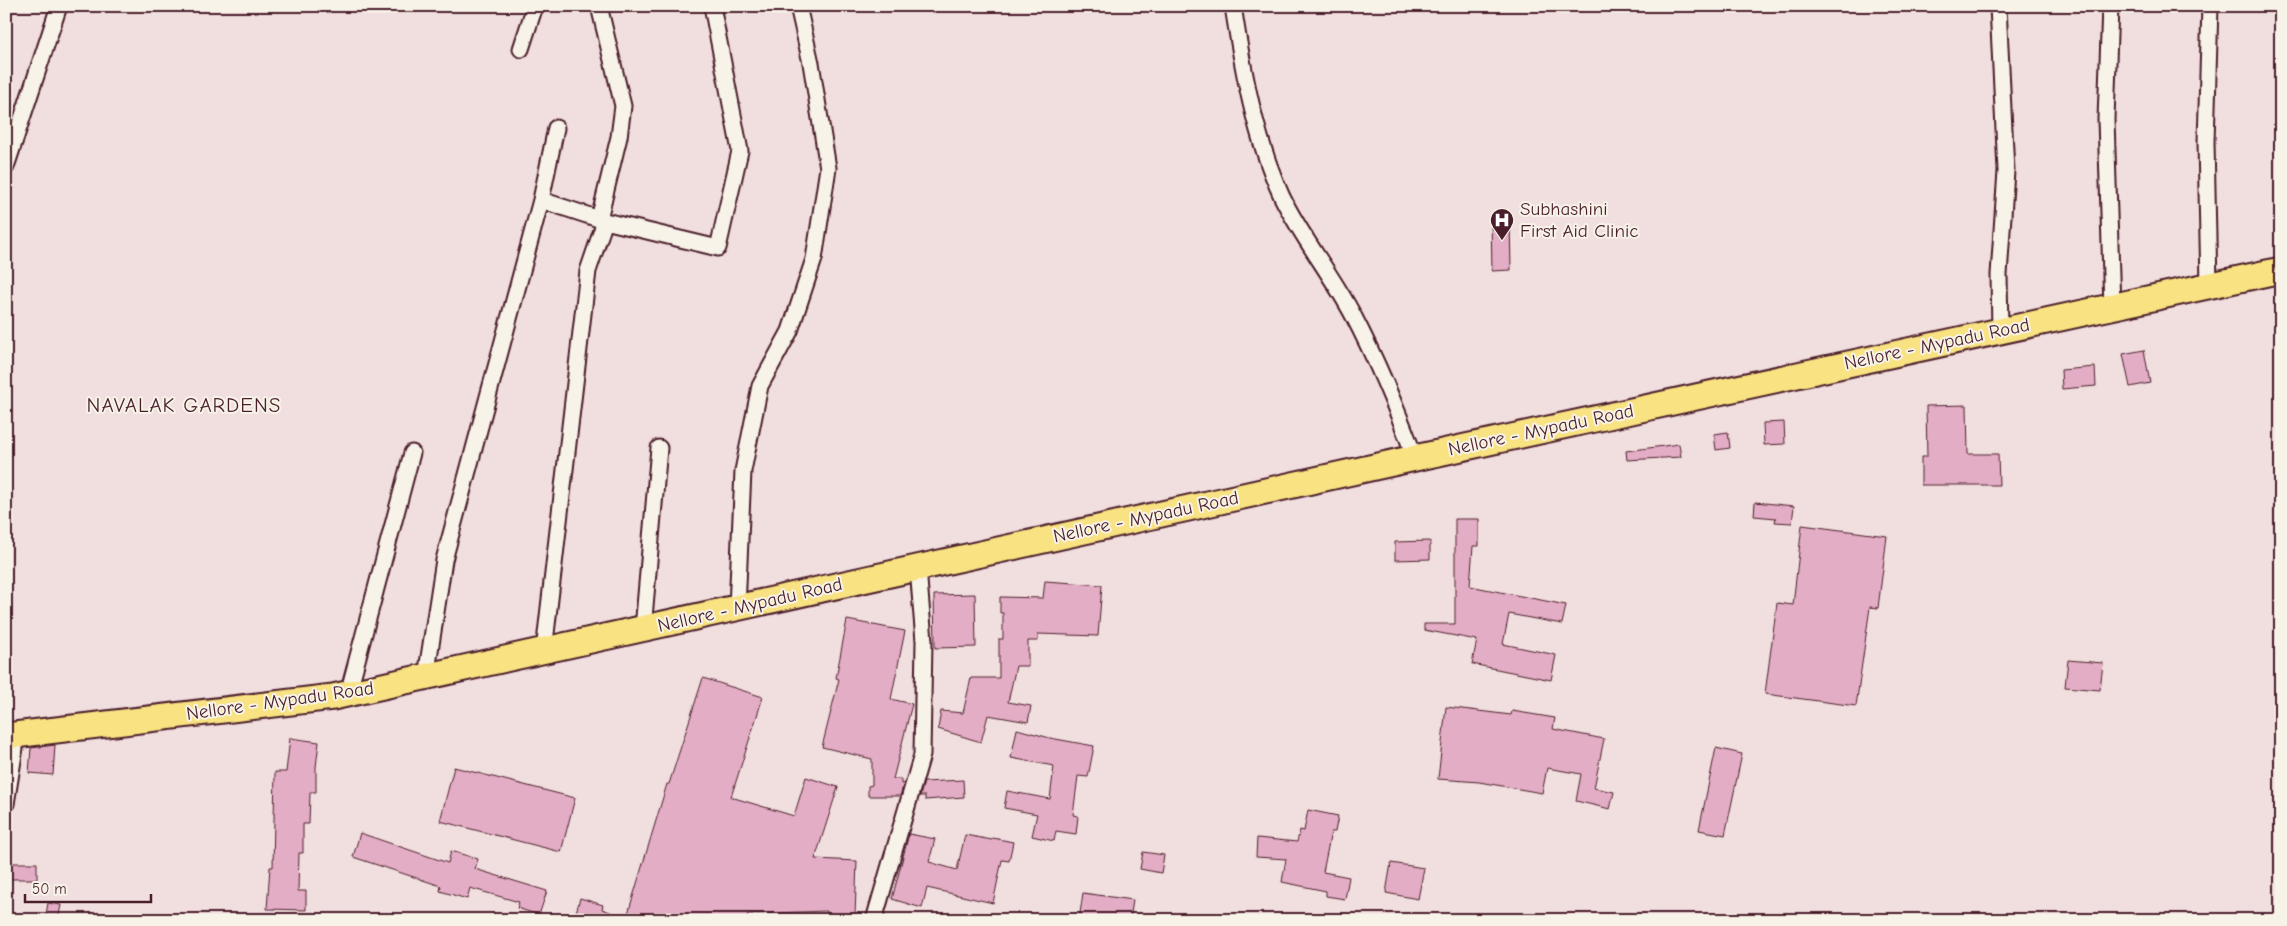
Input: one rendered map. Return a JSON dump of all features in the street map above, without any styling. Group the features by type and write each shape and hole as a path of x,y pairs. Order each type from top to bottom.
{"main road":[{"name":"Nellore - Mypadu Road","path":"12,735 348,694 1415,458 2281,270"}],"street":[{"path":"6,168 59,6"},
{"path":"521,49 536,6"},
{"path":"544,651 588,271 602,220 619,137 623,106 599,6"},
{"path":"541,200 602,220 718,248 740,151 712,6"},
{"path":"737,608 742,472 760,386 790,331 814,259 828,168 811,63 798,6"},
{"path":"1233,6 1261,143 1283,198 1352,314 1394,398 1415,458"},
{"path":"1998,6 2006,171 1999,275 2000,331"},
{"path":"2110,6 2106,119 2112,307"},
{"path":"2209,286 2206,142 2210,6"},
{"path":"426,676 444,560 541,200 556,128"},
{"path":"644,629 660,448"},
{"path":"348,694 412,453"},
{"path":"874,920 922,755 924,641 918,568"},
{"path":"6,804 12,735"}],"building":[{"path":"1491,218 1510,218 1511,270 1492,271"},
{"path":"2144,350 2150,383 2130,387 2123,354"},
{"path":"2095,367 2096,386 2062,389 2061,370"},
{"path":"1967,405 1968,454 1998,454 1999,485 1921,485 1921,457 1927,457 1926,406"},
{"path":"1784,422 1785,444 1764,445 1763,423"},
{"path":"1728,432 1730,448 1716,450 1714,434"},
{"path":"1679,444 1681,457 1627,460 1626,451"},
{"path":"1755,502 1794,506 1792,523 1775,522 1776,518 1754,516"},
{"path":"1455,519 1479,519 1479,546 1473,546 1470,586 1566,605 1562,624 1509,614 1503,644 1556,655 1551,680 1472,664 1477,640 1424,630 1424,624 1455,624"},
{"path":"1802,525 1887,536 1878,608 1870,607 1856,706 1765,694 1777,603 1793,605"},
{"path":"1430,541 1430,559 1395,560 1395,542"},
{"path":"1045,581 1102,585 1098,636 1038,634 1038,641 1028,641 1028,666 1016,666 1008,702 1031,706 1028,722 988,715 981,742 938,729 941,711 963,713 971,678 999,678 999,639 1003,639 1003,613 1000,613 1000,597 1043,598"},
{"path":"975,594 976,647 935,648 934,595"},
{"path":"847,620 905,631 891,699 912,704 893,779 901,779 901,784 904,783 900,796 868,796 868,786 872,785 872,759 822,747 839,679 836,678"},
{"path":"2068,660 2103,663 2100,690 2065,687"},
{"path":"703,678 763,697 731,797 794,816 806,777 838,787 815,859 857,861 855,916 827,915 827,911 748,914 746,920 626,920 667,784 669,784"},
{"path":"1446,707 1511,715 1512,711 1555,718 1553,729 1604,739 1594,788 1614,792 1610,809 1576,801 1581,774 1547,768 1542,793 1479,782 1438,779"},
{"path":"1017,729 1050,738 1094,746 1088,777 1078,776 1073,815 1078,816 1076,834 1056,831 1054,841 1032,836 1037,814 1004,808 1007,791 1050,799 1054,766 1011,758"},
{"path":"290,738 319,742 316,792 310,792 309,824 303,824 303,853 299,853 298,891 306,891 306,910 267,909 270,867 273,867 275,772 286,772"},
{"path":"55,745 53,775 29,773 31,748"},
{"path":"1716,748 1742,754 1725,835 1699,830"},
{"path":"454,767 575,798 561,852 440,821"},
{"path":"963,780 964,797 925,800 925,796 920,796 924,782"},
{"path":"1308,810 1338,816 1335,832 1331,832 1323,872 1349,877 1345,899 1326,896 1326,891 1282,882 1286,859 1256,857 1257,838 1297,842 1300,830 1304,831"},
{"path":"360,833 448,863 451,851 478,859 475,869 547,891 539,915 517,908 519,902 470,888 467,899 440,891 441,886 353,857"},
{"path":"909,834 935,839 929,862 957,870 965,835 1013,842 1009,861 1002,860 993,903 927,888 922,908 892,899"},
{"path":"1143,852 1164,855 1161,873 1140,869"},
{"path":"7,863 37,863 37,879 7,879"},
{"path":"1391,863 1424,868 1418,899 1386,893"},
{"path":"1083,893 1133,900 1130,920 1079,920"},
{"path":"580,898 603,905 602,909 626,918 625,920 574,920"},
{"path":"48,903 61,905 58,920 45,920"}],"place":[{"name":"Subhashini First Aid Clinic","path":"1502,241"}],"district":[{"name":"NAVALAK GARDENS","path":"184,405"}]}
